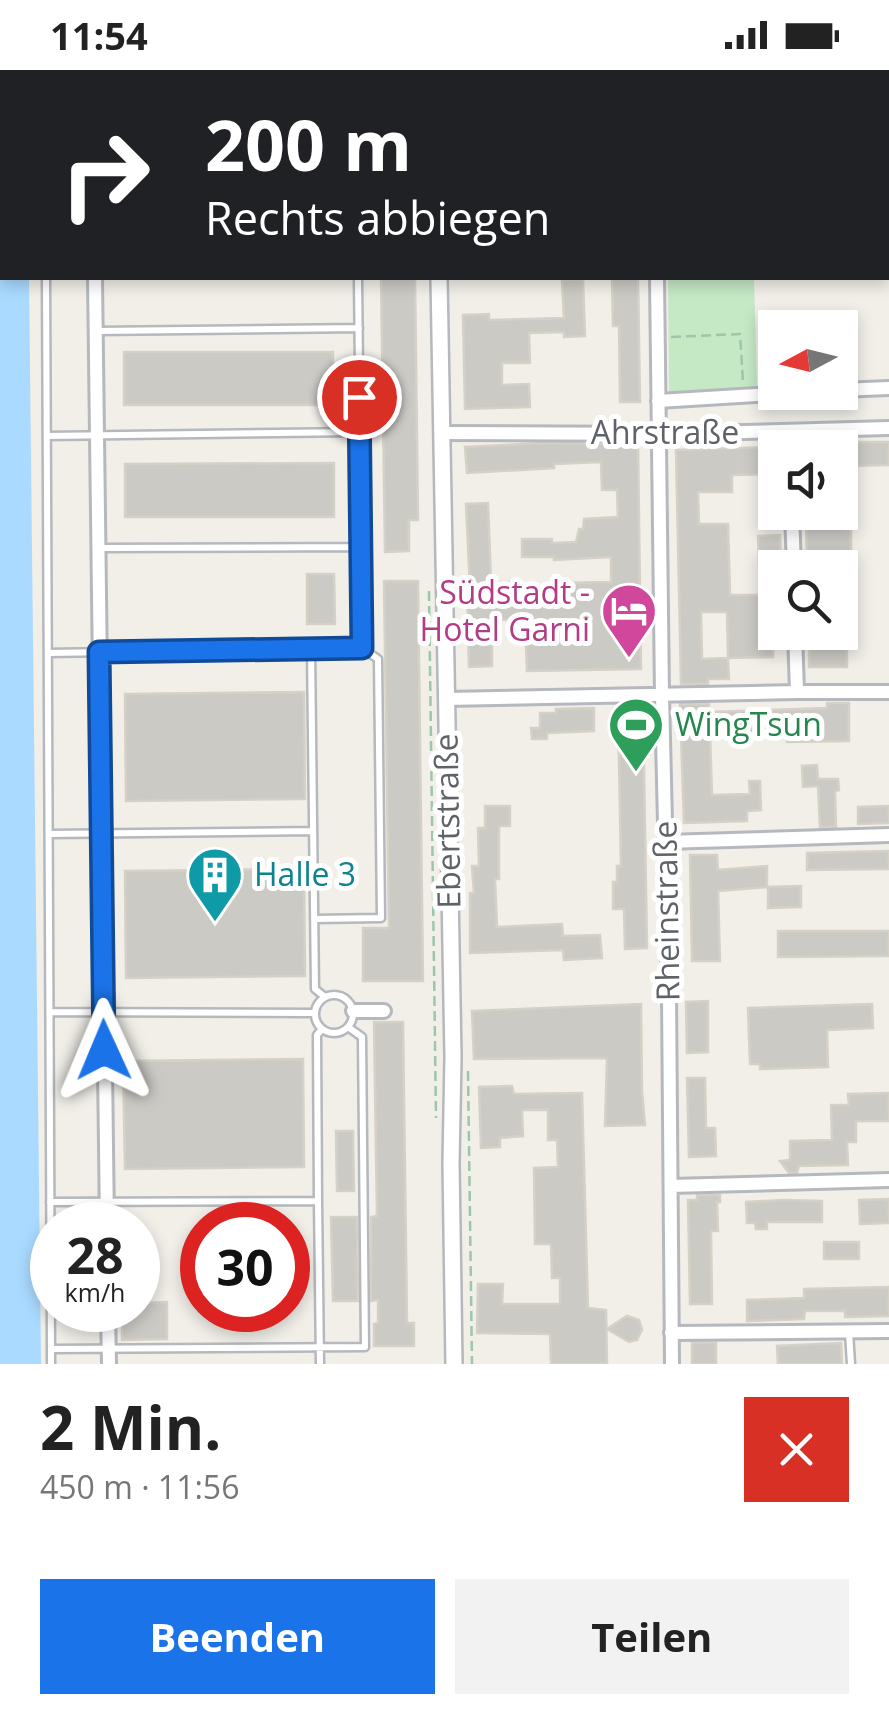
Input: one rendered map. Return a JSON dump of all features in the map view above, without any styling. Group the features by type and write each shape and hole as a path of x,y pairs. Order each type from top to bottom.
{"street":[{"path":"95,280 106,1202"},
{"name":"Ebertstraße","path":"439,280 453,1057 454,1364"},
{"name":"Rheinstraße","path":"657,280 672,1364"},
{"path":"858,389 889,388"},
{"path":"658,401 758,395"},
{"name":"Ahrstraße","path":"840,430 889,428"},
{"name":"Ahrstraße","path":"441,434 758,432"},
{"path":"796,650 797,692"},
{"path":"446,699 889,692"},
{"path":"665,842 889,836"},
{"path":"352,1012 384,1011"},
{"path":"671,1186 889,1180"},
{"path":"671,1333 889,1331"},
{"path":"108,1332 108,1364"}],"lane":[{"path":"46,280 50,1202"},
{"path":"358,280 362,648"},
{"path":"95,331 358,328"},
{"path":"47,436 360,432"},
{"path":"98,548 361,547"},
{"path":"48,653 362,648 378,659 381,918 314,918"},
{"path":"311,649 316,989 325,996"},
{"path":"49,834 314,831"},
{"path":"330,994 342,996 352,1012 348,1026 338,1032 322,1029 314,1013 318,1003 330,994"},
{"path":"50,1012 314,1013"},
{"path":"51,1350 365,1347 362,1038 348,1026"},
{"path":"320,1364 316,1035 322,1029"},
{"path":"106,1202 318,1200"},
{"path":"51,1332 51,1364"},
{"path":"849,1332 850,1364"}],"path":[{"path":"670,337 740,334 743,389"},
{"path":"429,595 436,1117"}],"green space":[{"path":"668,280 754,280 757,388 669,393"}],"water":[{"path":"0,280 29,280 39,1202 30,1202 30,1332 41,1332 41,1364 0,1364"}],"building":[{"path":"381,280 415,280 418,520 409,520 409,551 385,552"},
{"path":"562,280 583,280 585,336 529,333 530,363 502,363 502,385 529,384 530,407 465,409 463,315 489,314 489,320 564,318"},
{"path":"612,280 638,280 640,402 620,402 619,326 613,326"},
{"path":"124,352 333,352 333,405 124,405"},
{"path":"858,442 889,442 889,465 858,466"},
{"path":"638,444 641,669 527,671 525,619 492,620 492,666 469,667 466,504 488,503 491,582 518,582 518,588 611,582 611,557 522,557 522,539 576,542 584,519 618,517 617,490 602,490 601,462 467,473 465,447"},
{"path":"758,448 758,474 732,475 732,492 698,492 699,524 728,524 730,595 758,595 758,650 773,650 773,657 728,658 729,679 681,684 676,450","holes":["701,612 727,612 728,658 702,659"]},
{"path":"334,463 334,517 125,517 125,464"},
{"path":"806,530 851,530 851,550 807,550"},
{"path":"780,535 780,550 758,550 758,536"},
{"path":"307,574 334,574 335,624 307,624"},
{"path":"384,581 418,581 423,981 363,981 363,928 389,928"},
{"path":"809,650 847,650 847,667 809,667"},
{"path":"304,692 305,799 126,801 125,694"},
{"path":"827,703 849,703 849,741 787,742 787,733 710,736 712,795 750,794 749,781 760,781 761,810 747,811 747,821 684,823 680,704 709,704 709,712 827,708"},
{"path":"594,708 594,731 547,733 547,739 532,739 531,728 540,728 540,713"},
{"path":"618,709 643,709 647,948 625,949 624,909 613,909 613,882 617,882 617,866 621,866"},
{"path":"817,765 818,779 838,779 836,827 820,827 818,786 803,787 802,766"},
{"path":"485,806 510,806 510,826 499,826 497,927 562,924 563,936 600,935 602,958 564,960 563,950 470,953 472,866 479,866 478,828 485,828"},
{"path":"889,806 889,823 858,824 858,807"},
{"path":"889,851 889,869 807,870 807,853"},
{"path":"690,855 717,855 718,870 767,866 767,887 718,891 720,961 692,961"},
{"name":"Halle 3","path":"304,869 305,976 126,978 125,871"},
{"path":"801,886 801,907 768,908 768,887"},
{"path":"778,931 889,931 889,956 778,957"},
{"path":"708,1001 708,1052 687,1053 686,1002"},
{"path":"641,1004 645,1125 605,1126 607,1058 474,1059 472,1011"},
{"path":"872,1004 873,1028 827,1030 828,1067 760,1069 760,1064 750,1064 748,1008"},
{"path":"374,1022 403,1022 407,1323 414,1323 414,1346 374,1346 378,1300 371,1301 371,1217 377,1216"},
{"path":"303,1059 304,1167 125,1169 123,1061"},
{"path":"687,1078 705,1078 706,1128 715,1128 716,1156 689,1157"},
{"path":"512,1086 514,1094 582,1093 588,1308 606,1310 607,1364 551,1364 550,1334 477,1333 478,1284 503,1284 502,1304 560,1304 560,1278 552,1278 551,1244 535,1244 534,1168 558,1167 557,1140 548,1140 548,1110 522,1110 523,1136 500,1138 500,1147 481,1148 479,1087"},
{"path":"889,1093 889,1121 856,1121 856,1142 847,1142 848,1165 799,1166 797,1173 789,1173 780,1161 790,1160 790,1141 832,1140 831,1105 849,1105 848,1094"},
{"path":"336,1131 353,1131 354,1191 337,1191"},
{"path":"697,1195 720,1195 718,1231 711,1231 712,1304 690,1304 688,1200 697,1200"},
{"path":"889,1199 889,1223 860,1224 859,1200"},
{"path":"822,1201 822,1222 767,1222 767,1229 756,1229 755,1223 747,1223 746,1202"},
{"path":"331,1217 357,1217 358,1301 333,1301"},
{"path":"824,1242 859,1242 859,1259 824,1259"},
{"path":"889,1287 889,1316 845,1317 845,1311 805,1311 804,1319 747,1321 747,1300 804,1298 804,1289"},
{"path":"160,1302 167,1302 167,1339 122,1340 122,1332 160,1332"},
{"path":"627,1316 639,1320 642,1330 637,1340 629,1342 607,1329"},
{"path":"692,1343 716,1343 716,1364 692,1364"},
{"path":"841,1343 842,1364 778,1364 777,1346"}],"place":[{"name":"Südstadt - Hotel Garni","path":"629,660"},
{"name":"WingTsun","path":"636,774"},
{"name":"Halle 3","path":"215,924"}],"route":[{"path":"104,1050 99,652 362,648 359,397"}]}
